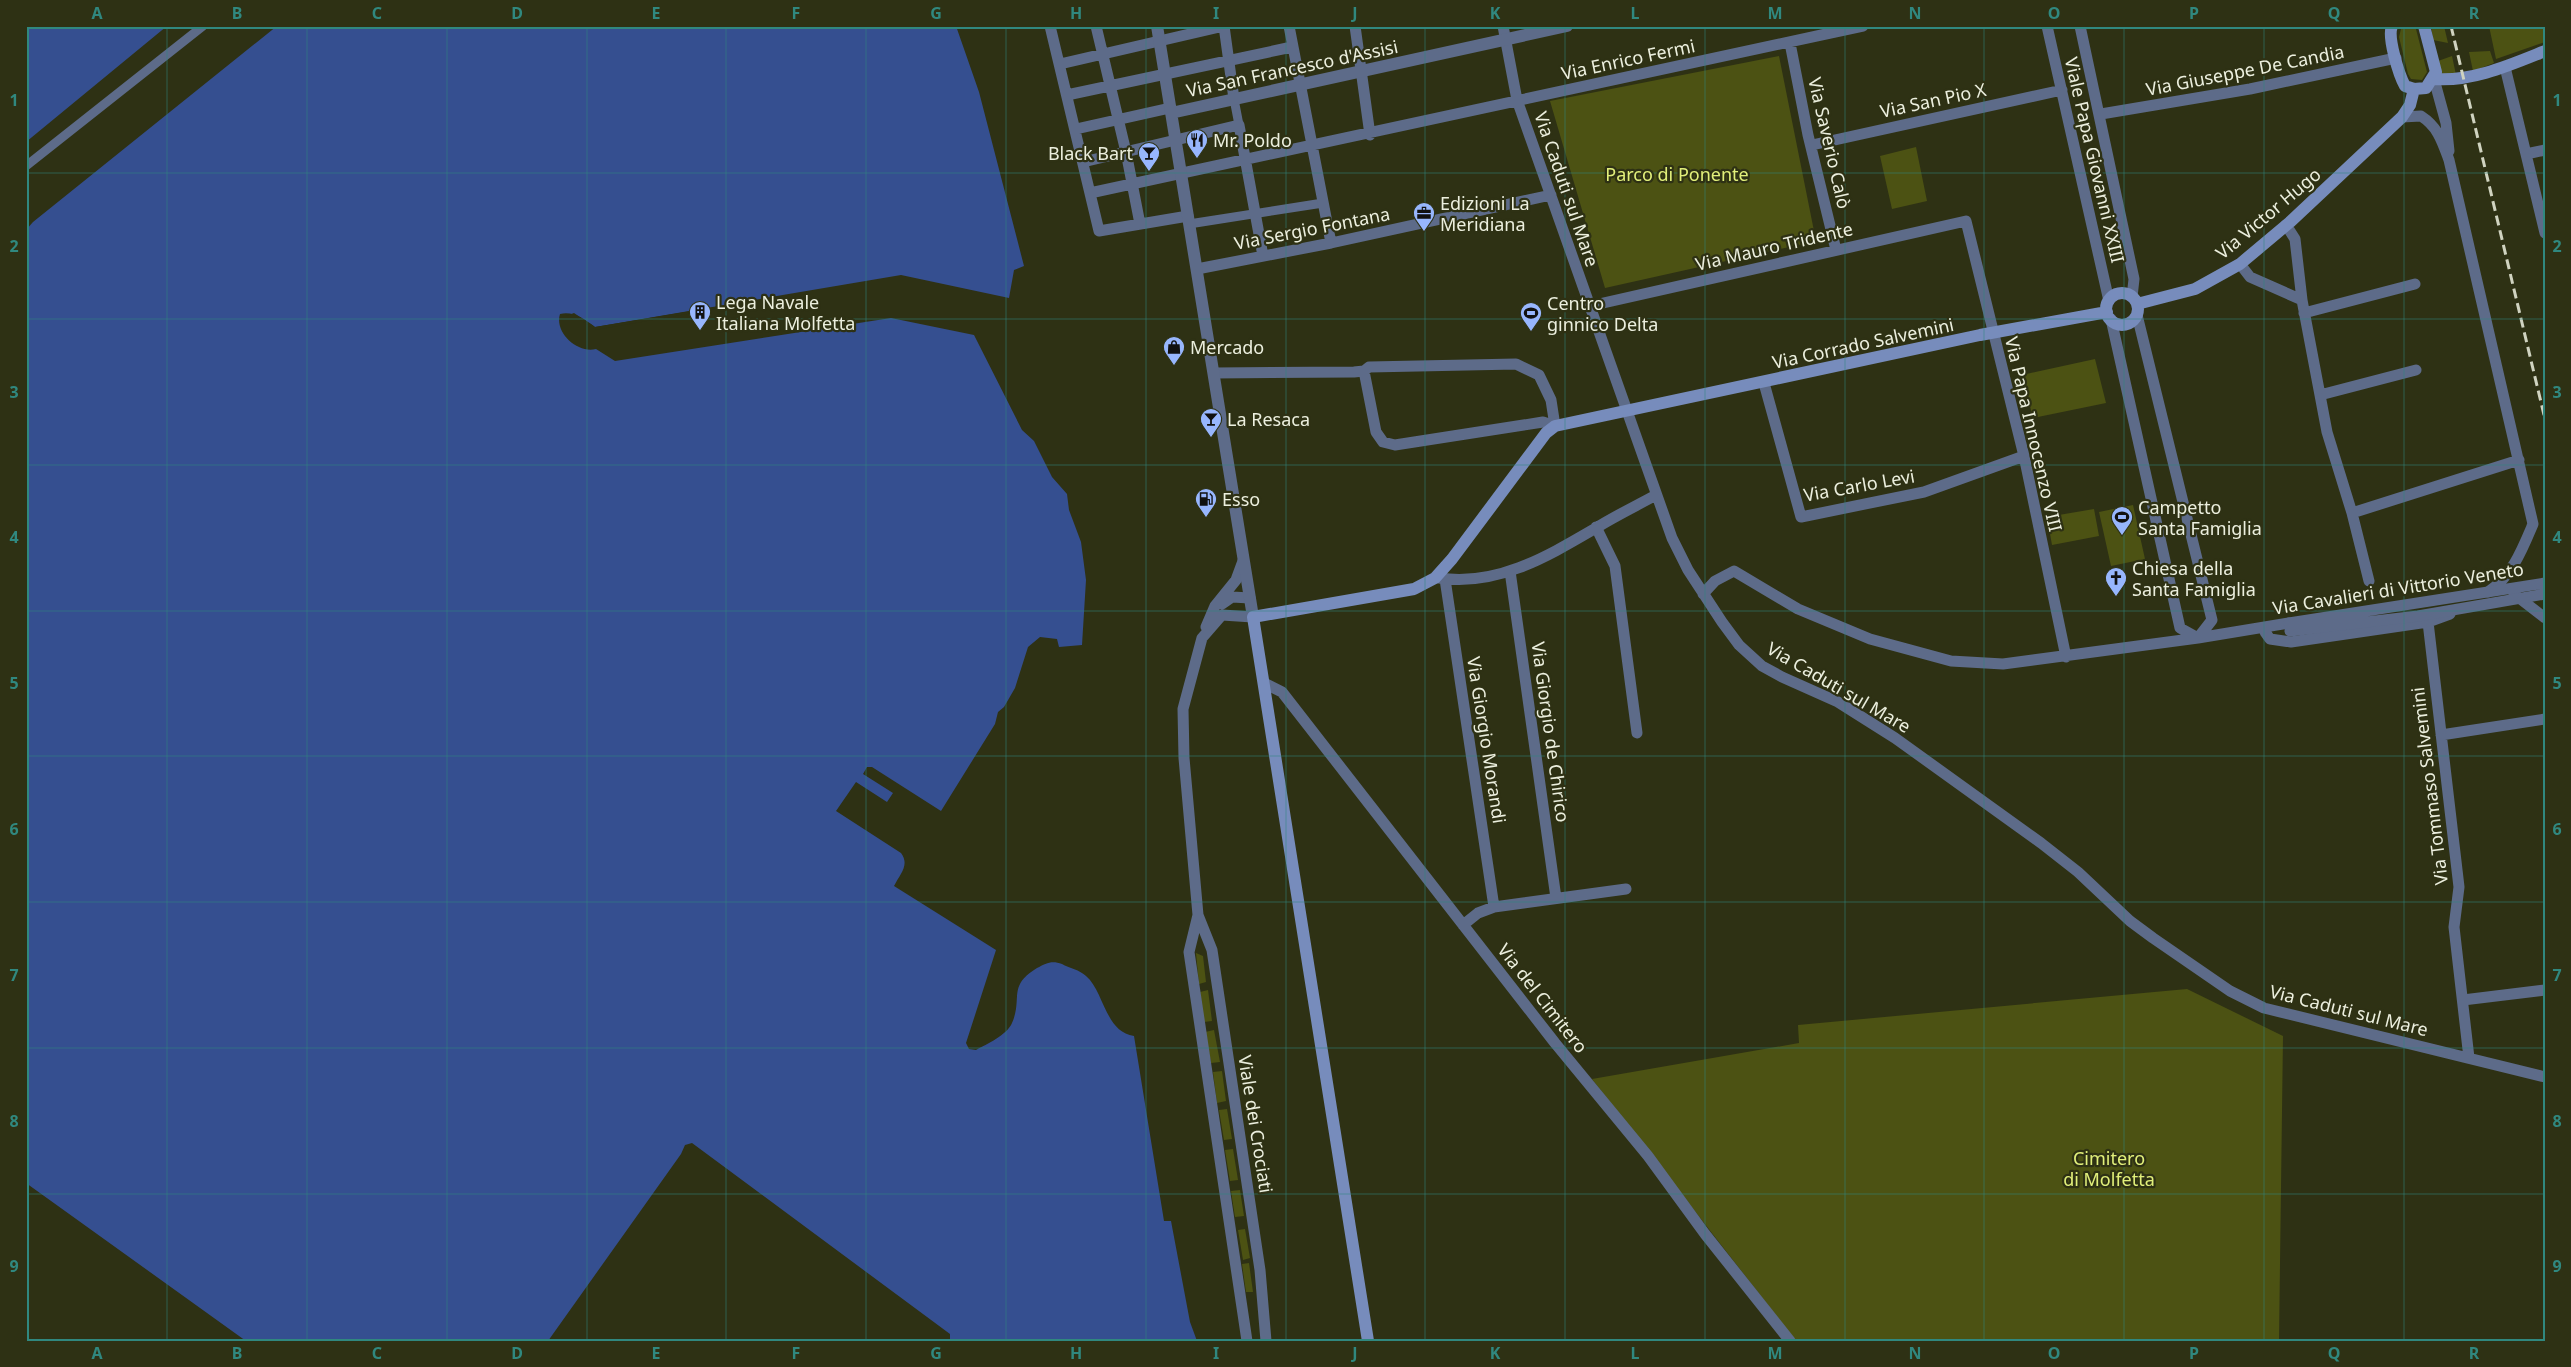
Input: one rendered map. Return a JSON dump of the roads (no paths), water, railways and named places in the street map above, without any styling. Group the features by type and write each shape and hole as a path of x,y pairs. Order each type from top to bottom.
{"main road":[{"path":"2390,28 2396,58 2405,86 2414,89 2426,88 2434,79 2436,72 2424,26"},
{"path":"2434,79 2456,79 2505,67 2545,51"},
{"path":"2402,118 2410,106 2414,89"},
{"name":"Via Victor Hugo","path":"2136,305 2195,289 2240,264 2286,225 2402,118"},
{"path":"2120,294 2136,305 2125,325 2109,311 2120,294"},
{"name":"Via Corrado Salvemini","path":"1555,426 1992,333 2109,311"},
{"path":"1368,1341 1253,617 1414,589 1440,578 1452,559 1546,434 1555,426"}],"street":[{"path":"26,166 203,26"},
{"path":"1050,26 1099,231 1140,224 1255,214 1323,203"},
{"path":"1096,26 1119,120 1140,224"},
{"path":"1156,26 1253,617"},
{"path":"1060,64 1224,26 1234,99 1263,256"},
{"path":"1288,26 1331,243"},
{"path":"1355,26 1370,135"},
{"name":"Via Caduti sul Mare","path":"1503,26 1517,100 1656,495 1678,550 1703,594 1739,645 1762,666 1838,702 1895,738 2041,843 2078,872 2138,927 2230,991 2264,1008 2545,1077"},
{"name":"Via San Francesco d'Assisi","path":"1170,110 1234,99 1567,26"},
{"name":"Via Enrico Fermi","path":"1090,193 1370,135 1517,100 1790,43 1832,30 1864,26"},
{"name":"Viale Papa Giovanni XXIII","path":"2047,26 2180,628 2198,638 2212,620 2136,305 2134,279 2080,26"},
{"name":"Via Saverio Calò","path":"1790,43 1836,250"},
{"path":"1067,95 1292,47"},
{"name":"Via Giuseppe De Candia","path":"2100,114 2250,89 2396,58"},
{"path":"2505,67 2545,234"},
{"path":"2434,79 2450,140 2449,160"},
{"name":"Via San Pio X","path":"1812,145 2062,90"},
{"path":"1076,129 1170,110"},
{"path":"2265,632 2270,639 2291,642 2428,622 2465,608 2501,584 2520,555 2533,524 2449,160 2438,131 2431,123 2421,116 2402,118"},
{"path":"1083,162 1239,125"},
{"path":"2526,154 2545,150"},
{"name":"Via Sergio Fontana","path":"1197,269 1331,243 1551,195"},
{"name":"Via Mauro Tridente","path":"1590,306 1966,221"},
{"name":"Via Papa Innocenzo VIII","path":"1966,221 1992,333 2024,456 2066,657"},
{"path":"2286,225 2295,239 2304,313 2327,432 2352,512 2369,580"},
{"path":"2240,264 2250,277 2302,300"},
{"path":"2304,313 2414,284"},
{"path":"1214,373 1364,371 1369,366 1516,364 1539,375 1551,400 1555,426 1543,422 1395,445 1383,442 1376,432 1364,371"},
{"path":"2320,395 2416,370"},
{"name":"Via Carlo Levi","path":"1764,383 1801,517 1924,492 2024,456"},
{"path":"2352,512 2518,460"},
{"path":"1440,578 1456,581 1483,578 1510,571 1556,551 1656,495"},
{"path":"1596,527 1615,566 1637,733"},
{"path":"1202,638 1213,610 1236,580 1244,561"},
{"name":"Via Giorgio de Chirico","path":"1510,571 1556,898"},
{"name":"Via Cavalieri di Vittorio Veneto","path":"1703,594 1715,580 1734,571 1798,609 1861,635 1951,661 2003,664 2289,627 2418,616 2545,594"},
{"name":"Via Giorgio Morandi","path":"1440,578 1494,907"},
{"name":"Via Cavalieri di Vittorio Veneto","path":"2198,638 2265,632 2545,583"},
{"path":"2501,584 2545,618"},
{"path":"1213,610 1232,597 1250,598"},
{"name":"Viale dei Crociati","path":"1253,617 1222,615 1202,638 1183,709 1184,758 1198,916 1212,950 1260,1270 1266,1341"},
{"name":"Via Tommaso Salvemini","path":"2428,622 2459,887 2454,928 2469,1058"},
{"name":"Via del Cimitero","path":"1264,683 1282,692 1555,1043 1648,1156 1705,1234 1790,1341"},
{"path":"2441,735 2545,719"},
{"path":"1464,925 1478,913 1494,907 1626,889"},
{"name":"Viale dei Crociati","path":"1198,916 1189,952 1247,1341"},
{"path":"2463,1000 2545,990"}],"water":[{"path":"26,26 167,26 26,142"},
{"path":"277,26 956,26 979,92 1024,266 1014,270 1009,298 901,275 595,327 583,319 565,313 560,314 559,321 564,335 575,345 589,350 596,349 615,361 891,318 974,335 1022,430 1034,441 1052,477 1067,494 1069,510 1081,542 1086,580 1082,645 1059,647 1057,639 1040,637 1028,647 1015,688 1004,707 998,712 995,724 941,811 872,767 867,767 863,774 893,793 887,802 856,782 836,811 901,853 905,862 894,886 996,950 966,1043 969,1049 976,1050 1006,1031 1012,1023 1015,1014 1017,993 1022,981 1037,968 1052,962 1062,964 1086,976 1097,991 1117,1027 1124,1033 1134,1036 1164,1221 1171,1221 1190,1322 1197,1341 950,1341 950,1334 692,1143 685,1145 681,1154 548,1341 246,1341 26,1183 26,230 33,222"}],"railway":[{"path":"2451,26 2545,419"}],"place":[{"name":"Mr. Poldo","path":"1197,159"},
{"name":"Black Bart","path":"1149,172"},
{"name":"Edizioni La Meridiana","path":"1424,232"},
{"name":"Lega Navale Italiana Molfetta","path":"700,331"},
{"name":"Centro ginnico Delta","path":"1531,332"},
{"name":"Mercado","path":"1174,366"},
{"name":"La Resaca","path":"1211,438"},
{"name":"Esso","path":"1206,518"},
{"name":"Campetto Santa Famiglia","path":"2122,536"},
{"name":"Chiesa della Santa Famiglia","path":"2116,597"}],"park label":[{"name":"Parco di Ponente","path":"1677,174"},
{"name":"Cimitero di Molfetta","path":"2109,1168"}]}
